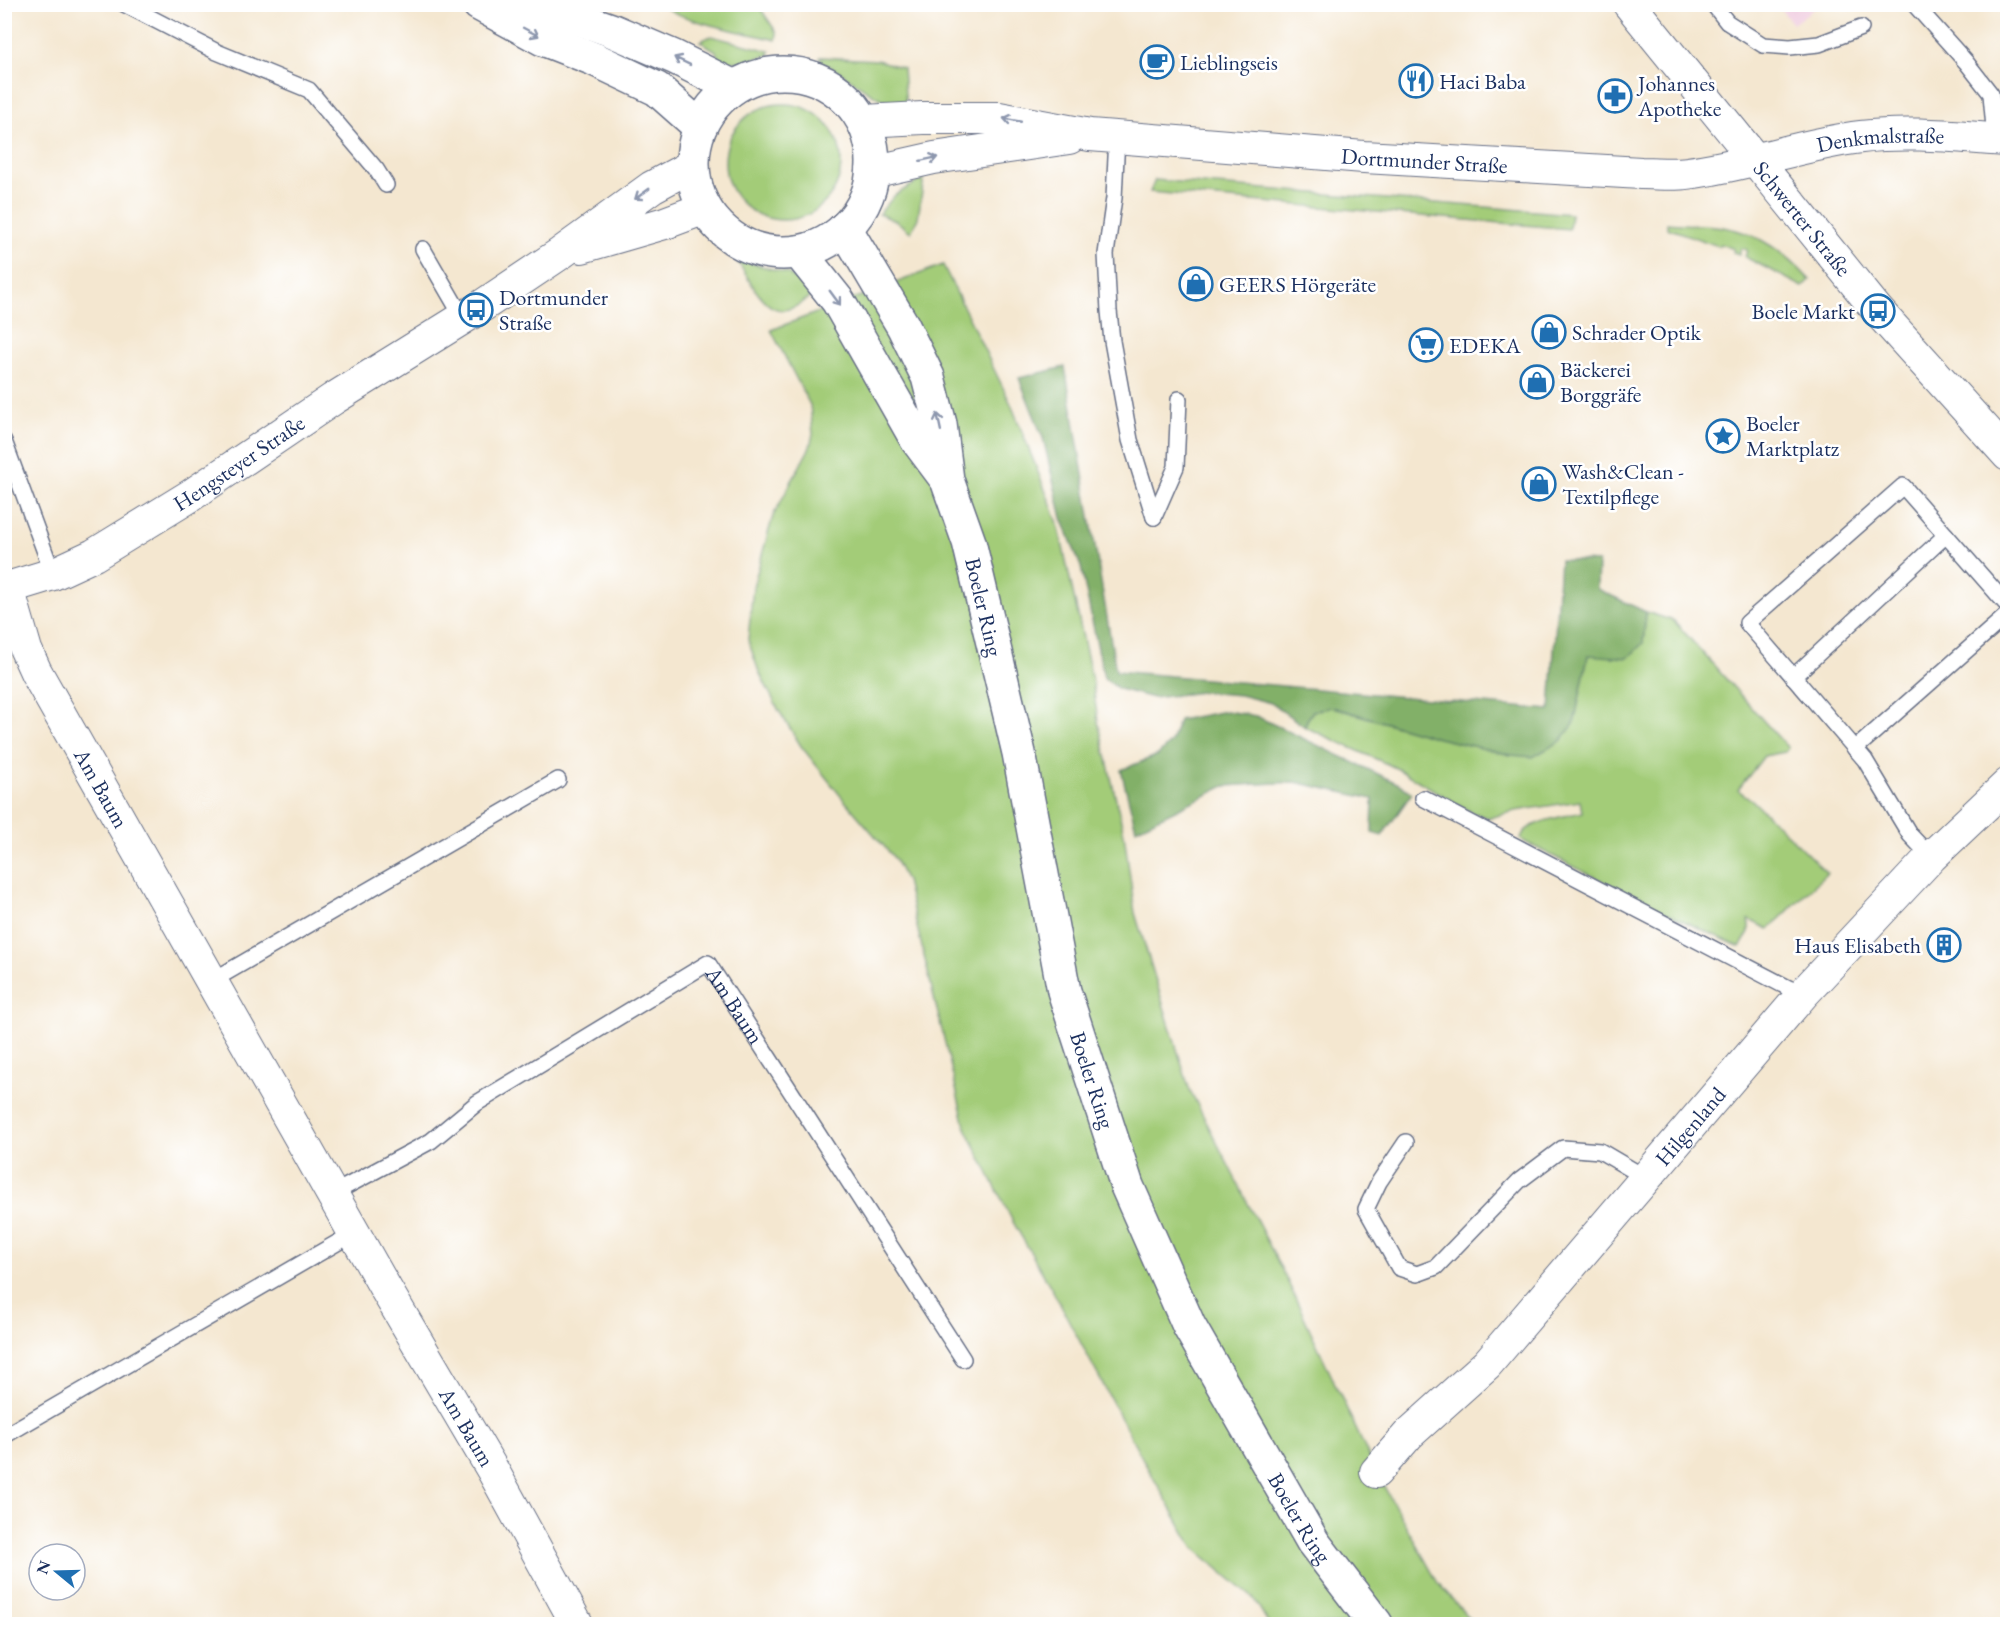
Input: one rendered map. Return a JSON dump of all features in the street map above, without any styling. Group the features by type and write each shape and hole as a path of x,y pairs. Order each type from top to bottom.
{"main road":[{"path":"479,4 543,39 594,59 657,89 700,127"},
{"path":"517,4 554,10 611,30 675,57 734,87"},
{"path":"782,72 810,77 829,85 845,98 863,121 872,146 873,172 869,190 862,207 845,228 824,243 799,252 777,253 756,249 741,243 727,233 714,221 705,208 698,193 693,152 700,127 710,110 734,87 763,75 782,72"},
{"name":"Boeler Ring","path":"845,228 903,326 928,377 940,424 947,480 969,542 1017,742 1064,991 1127,1186 1189,1326 1313,1542 1376,1624"},
{"name":"Boeler Ring","path":"799,252 838,301 917,440 947,480"}],"street":[{"name":"Schwerter Straße","path":"1629,4 1878,311 2007,455"},
{"name":"Dortmunder Straße","path":"863,121 999,118 1104,136 1364,157 1641,173 1685,174 1757,160"},
{"name":"Denkmalstraße","path":"1757,160 1822,143 1862,137 1908,134 2001,140"},
{"name":"Dortmunder Straße","path":"873,172 934,158 1104,136"},
{"name":"Hengsteyer Straße","path":"6,589 54,574 94,555 181,502 333,399 463,318 561,253 652,187 693,165"},
{"name":"Hengsteyer Straße","path":"561,253 665,223 705,208"},
{"name":"Am Baum","path":"6,589 26,650 36,672 210,982 492,1469 577,1624"},
{"name":"Hilgenland","path":"1376,1472 1409,1434 1487,1364 1802,995 1931,857 2007,784"}],"lane":[{"path":"124,4 217,52 309,90 376,169 386,185"},
{"path":"1713,4 1727,22 1762,45 1790,47 1819,44 1861,28"},
{"path":"1914,4 1966,62 1991,94 2001,140"},
{"path":"1104,136 1114,198 1106,254 1112,341 1130,440 1154,517 1176,467 1179,399"},
{"path":"423,249 463,318"},
{"path":"4,441 54,574"},
{"path":"1931,857 1910,835 1865,760 1747,623 1903,486 2007,606"},
{"path":"1793,677 1946,535"},
{"path":"1855,749 2007,614"},
{"path":"210,982 558,780"},
{"path":"1423,798 1802,995"},
{"name":"Am Baum","path":"332,1194 431,1141 477,1103 708,963 963,1359"},
{"path":"1406,1142 1379,1182 1366,1209 1399,1268 1417,1275 1436,1267 1519,1181 1563,1148 1600,1151 1646,1178"},
{"path":"4,1436 354,1233"}],"shaded area":[{"path":"1777,5 1819,5 1793,24"}],"green space":[{"path":"661,5 758,5 777,33 776,40 700,22 684,17"},
{"path":"711,36 770,51 769,55 739,62 719,61 716,51 700,41"},
{"path":"820,57 877,60 903,68 906,107 872,94 821,62"},
{"path":"783,104 805,109 824,121 836,140 841,162 836,184 824,203 805,215 783,220 761,215 742,203 730,184 725,162 730,140 742,121 761,109"},
{"path":"924,178 918,218 911,232 896,221 879,214 895,195"},
{"path":"1155,180 1571,214 1569,229 1150,192"},
{"path":"1667,223 1716,226 1749,234 1782,253 1810,280 1803,287 1745,257 1747,250 1741,248 1739,254 1733,252 1734,249 1720,244 1718,246 1667,228"},
{"path":"736,259 787,273 815,292 800,304 788,309 777,309 760,296"},
{"path":"943,265 1011,404 1057,520 1092,679 1098,721 1124,834 1135,913 1189,1088 1287,1280 1376,1472 1438,1583 1474,1624 1269,1624 1254,1599 1194,1548 1013,1222 965,1126 906,881 895,859 801,746 779,711 759,672 748,640 753,587 773,516 810,447 813,434 810,405 771,330"},
{"path":"1065,367 1116,671 1550,710 1560,560 1598,562 1597,589 1646,612 1643,643 1628,658 1588,655 1574,724 1561,741 1533,757 1511,755 1438,738 1332,707 1313,711 1305,727 1271,703 1240,695 1202,692 1153,698 1119,689 1104,678 1081,567 1062,518 1043,438 1019,378"},
{"path":"1646,612 1674,621 1788,748 1785,752 1764,756 1738,790 1752,800 1827,873 1769,929 1749,920 1749,932 1740,947 1666,913 1521,839 1529,828 1537,824 1582,812 1580,801 1515,811 1489,818 1473,813 1396,768 1305,727 1313,711 1331,707 1439,738 1511,755 1574,724 1588,655 1643,643"},
{"path":"1226,711 1256,716 1399,784 1412,793 1382,836 1372,833 1373,799 1295,782 1225,786 1136,829 1121,770 1158,755 1171,742 1179,720"}],"place":[{"name":"Lieblingseis","path":"1157,62"},
{"name":"Haci Baba","path":"1416,81"},
{"name":"Johannes Apotheke","path":"1615,96"},
{"name":"GEERS Hörgeräte","path":"1196,284"},
{"name":"Dortmunder Straße","path":"476,310"},
{"name":"Boele Markt","path":"1878,311"},
{"name":"Schrader Optik","path":"1549,332"},
{"name":"EDEKA","path":"1426,345"},
{"name":"Bäckerei Borggräfe","path":"1537,382"},
{"name":"Boeler Marktplatz","path":"1723,436"},
{"name":"Wash&Clean - Textilpflege","path":"1539,484"},
{"name":"Haus Elisabeth","path":"1944,945"}]}
